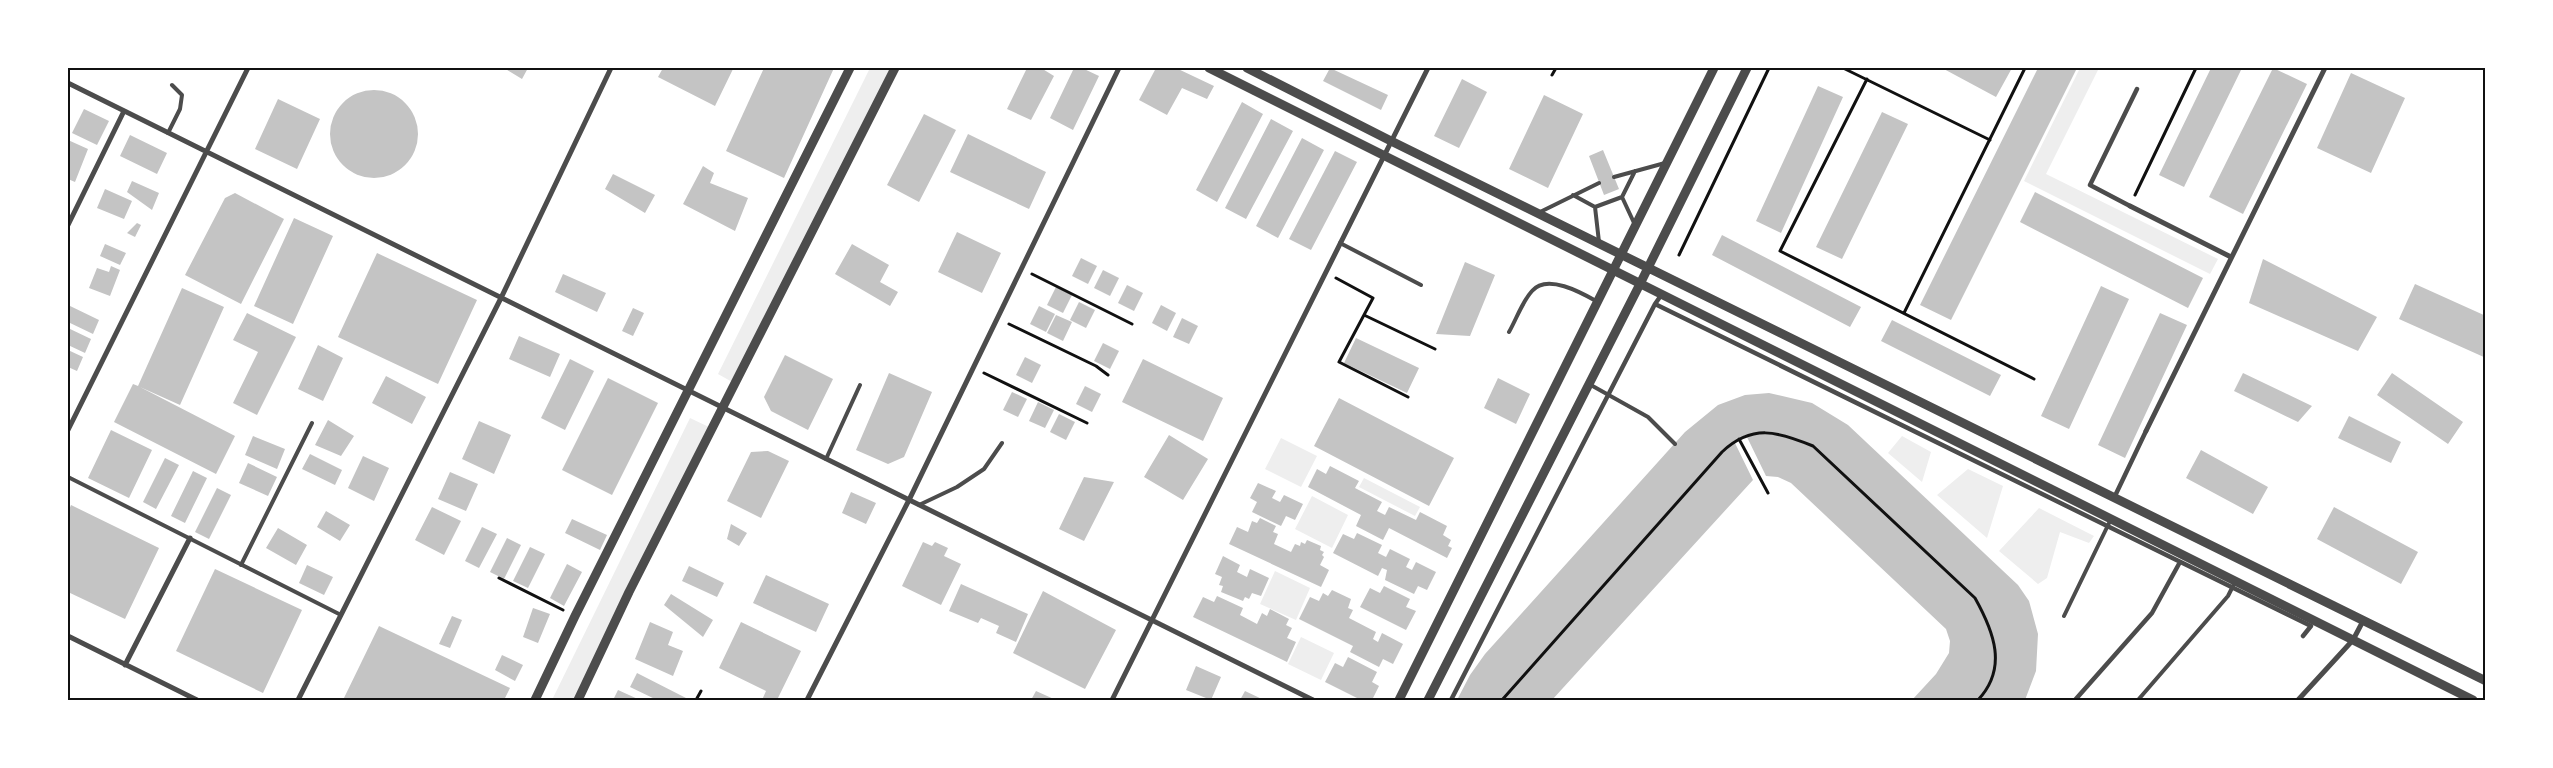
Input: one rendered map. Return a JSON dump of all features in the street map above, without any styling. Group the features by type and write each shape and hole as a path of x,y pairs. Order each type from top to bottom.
{"street":[{"path":"68,430 248,68"},
{"path":"298,700 501,298 611,68"},
{"path":"535,700 575,616 850,68"},
{"path":"578,700 629,592 895,68"},
{"path":"807,700 909,500 1119,68"},
{"path":"1209,68 1662,294 2109,523 2180,562 2234,585 2311,626 2303,636"},
{"path":"1248,68 1391,141 2486,681"},
{"path":"1112,700 1428,68"},
{"path":"1399,700 1714,68"},
{"path":"1428,700 1640,284 1747,68"},
{"path":"2114,498 2231,257 2326,68"},
{"path":"68,83 1313,700"},
{"path":"2137,89 2090,185 2231,257"},
{"path":"68,225 124,111"},
{"path":"1451,700 1655,304 1662,294"},
{"path":"1655,304 2234,585 2353,640 2473,700"},
{"path":"125,664 190,538"},
{"path":"2075,700 2152,613 2180,562"},
{"path":"2298,700 2353,640 2363,621"},
{"path":"68,636 197,700"}],"lane":[{"path":"168,133 180,109 182,95 172,85"},
{"path":"1614,177 1667,162"},
{"path":"1573,195 1595,207 1622,197 1636,171"},
{"path":"1538,213 1599,182"},
{"path":"1622,197 1635,226"},
{"path":"1595,207 1600,244"},
{"path":"1340,243 1421,285"},
{"path":"1509,332 1532,290 1542,284 1561,285 1598,302"},
{"path":"1589,384 1648,416 1675,444"},
{"path":"826,459 860,385"},
{"path":"242,565 312,423"},
{"path":"918,505 957,487 984,469 1002,442"},
{"path":"68,477 341,615"},
{"path":"2064,616 2109,523"},
{"path":"2138,700 2234,585"}],"path":[{"path":"1552,75 1556,68"},
{"path":"1680,255 1769,68"},
{"path":"1842,68 1990,140"},
{"path":"1904,313 2025,68"},
{"path":"2130,206 2196,68"},
{"path":"1867,79 1780,251 2034,379"},
{"path":"1021,268 1132,324"},
{"path":"1326,272 1373,298 1339,362 1408,397"},
{"path":"1364,315 1435,349"},
{"path":"997,318 1096,366 1108,375"},
{"path":"973,368 1087,423"},
{"path":"1502,700 1722,452 1739,438 1746,435 1768,432 1790,436 1813,446 1975,598 1986,618 1997,654 1992,679 1978,700"},
{"path":"1739,438 1768,493"},
{"path":"499,578 575,616"},
{"path":"696,700 701,691"}],"shaded area":[{"path":"870,68 890,68 734,383 718,374"},
{"path":"2080,68 2099,68 2046,174 2218,259 2210,274 2024,181"},
{"path":"690,418 711,428 577,700 552,700"},
{"path":"1902,436 1931,452 1922,482 1888,453"},
{"path":"1281,438 1317,456 1301,487 1265,469"},
{"path":"1968,469 2003,486 1987,538 1937,495"},
{"path":"1364,478 1420,507 1415,516 1359,487"},
{"path":"1312,496 1348,515 1332,548 1295,529"},
{"path":"2039,508 2094,536 2089,543 2060,532 2047,578 2038,584 1999,551"},
{"path":"1275,571 1310,588 1296,620 1260,604"},
{"path":"1301,637 1334,653 1321,680 1288,664"}],"building":[{"path":"504,68 528,68 522,79"},
{"path":"663,68 733,69 715,106 658,77"},
{"path":"764,68 834,68 784,178 726,151"},
{"path":"1027,68 1041,68 1054,76 1031,120 1007,109"},
{"path":"1074,68 1082,68 1099,76 1073,130 1050,118"},
{"path":"1156,68 1176,68 1214,86 1207,99 1182,88 1167,115 1139,100"},
{"path":"1330,68 1388,95 1381,110 1323,81"},
{"path":"1942,68 2012,68 1996,97"},
{"path":"2038,68 2077,68 1951,320 1920,305"},
{"path":"2211,68 2242,68 2184,187 2159,175"},
{"path":"2273,68 2307,84 2243,214 2209,197"},
{"path":"2351,73 2405,98 2371,173 2317,148"},
{"path":"1462,79 1487,92 1459,148 1434,136"},
{"path":"1818,86 1843,97 1781,233 1756,221"},
{"path":"374,90 391,93 399,97 411,109 415,117 418,134 415,151 411,159 399,171 391,175 374,178 357,175 349,171 337,159 333,151 330,134 333,117 337,109 349,97 357,93"},
{"path":"1544,95 1583,114 1548,188 1509,169"},
{"path":"278,99 320,119 297,169 255,149"},
{"path":"1242,102 1263,114 1217,202 1196,190"},
{"path":"84,109 109,121 97,145 72,133"},
{"path":"1882,112 1908,124 1842,259 1816,247"},
{"path":"924,114 956,130 919,202 887,185"},
{"path":"1271,119 1293,131 1246,219 1225,208"},
{"path":"968,134 1046,172 1029,209 950,172"},
{"path":"130,135 167,153 157,174 120,156"},
{"path":"1302,138 1324,150 1278,238 1256,226"},
{"path":"68,140 88,149 75,182 68,179"},
{"path":"1603,150 1619,189 1604,195 1589,156"},
{"path":"1335,151 1357,162 1311,250 1289,239"},
{"path":"703,166 714,173 710,183 748,198 735,231 683,204"},
{"path":"613,174 655,195 645,213 605,189"},
{"path":"132,181 159,193 152,210 127,192"},
{"path":"105,189 132,201 124,219 97,208"},
{"path":"2035,192 2203,278 2188,308 2020,222"},
{"path":"235,193 284,219 241,304 185,275 225,198"},
{"path":"294,218 333,236 293,324 254,306"},
{"path":"137,223 141,225 135,237 127,233"},
{"path":"957,232 1001,253 982,293 938,272"},
{"path":"1722,235 1861,307 1850,327 1712,255"},
{"path":"105,244 126,253 120,265 100,256"},
{"path":"852,244 889,265 880,282 898,292 890,306 835,274"},
{"path":"377,253 477,300 438,384 338,337"},
{"path":"1081,258 1097,266 1088,284 1072,276"},
{"path":"2263,259 2377,317 2358,351 2249,303"},
{"path":"1465,262 1495,275 1470,336 1436,334"},
{"path":"111,266 120,270 110,296 89,288 97,268 109,272"},
{"path":"1103,270 1119,278 1110,296 1094,288"},
{"path":"563,274 606,293 597,312 555,292"},
{"path":"2415,284 2486,316 2486,358 2399,319"},
{"path":"1127,285 1143,293 1134,311 1118,303"},
{"path":"2101,286 2129,299 2069,429 2041,416"},
{"path":"1056,287 1072,295 1063,313 1047,305"},
{"path":"182,288 224,307 180,405 140,387 235,436 216,474 114,422 133,384 138,386"},
{"path":"1079,302 1095,310 1086,328 1070,320"},
{"path":"68,305 99,320 93,334 68,322"},
{"path":"1161,305 1176,313 1167,331 1152,323"},
{"path":"1039,306 1055,314 1046,332 1030,324"},
{"path":"633,308 644,313 633,336 622,331"},
{"path":"247,313 296,337 257,415 233,403 258,352 233,340"},
{"path":"2160,313 2187,325 2125,458 2098,445"},
{"path":"1056,315 1072,322 1063,341 1047,333"},
{"path":"1182,318 1198,326 1189,344 1173,337"},
{"path":"1892,320 2001,375 1990,396 1881,341"},
{"path":"68,328 91,339 85,353 68,345"},
{"path":"519,336 560,354 550,377 509,359"},
{"path":"1356,338 1419,368 1407,393 1344,363"},
{"path":"1103,343 1119,351 1110,369 1094,361"},
{"path":"318,345 343,358 323,401 298,389"},
{"path":"68,350 83,357 77,371 68,367"},
{"path":"785,355 833,379 808,430 771,411 764,397"},
{"path":"1025,357 1041,365 1032,383 1016,375"},
{"path":"570,359 594,371 565,430 541,418"},
{"path":"1143,359 1223,398 1203,441 1122,402"},
{"path":"889,373 932,392 904,457 888,464 856,450"},
{"path":"2243,373 2312,406 2298,422 2234,391"},
{"path":"2392,373 2463,422 2448,444 2377,395"},
{"path":"386,376 426,397 412,424 372,403"},
{"path":"608,378 658,403 612,495 562,470"},
{"path":"1498,378 1530,394 1516,424 1484,408"},
{"path":"1085,386 1101,394 1092,412 1076,404"},
{"path":"1012,392 1027,399 1018,417 1003,410"},
{"path":"1769,393 1812,403 1848,425 2018,585 2029,601 2038,634 2036,671 2025,700 1912,700 1936,674 1949,653 1950,641 1946,629 1791,483 1778,477 1766,476 1746,435 1734,441 1753,480 1552,700 1457,700 1470,675 1485,654 1685,432 1718,405 1745,395"},
{"path":"1339,398 1454,458 1429,506 1314,446"},
{"path":"1038,402 1054,410 1045,428 1029,421"},
{"path":"1059,414 1075,422 1066,440 1050,432"},
{"path":"2349,416 2401,442 2391,463 2338,438"},
{"path":"328,420 354,436 341,456 315,445"},
{"path":"479,421 511,435 494,474 462,459"},
{"path":"111,430 152,450 129,498 88,478"},
{"path":"1169,435 1208,459 1183,500 1144,477"},
{"path":"253,436 285,449 277,469 245,455"},
{"path":"2201,450 2268,487 2253,514 2186,478"},
{"path":"768,451 789,461 761,518 727,501 751,452"},
{"path":"310,454 342,470 335,485 302,469"},
{"path":"363,456 389,468 374,501 348,488"},
{"path":"165,458 179,465 156,509 143,502"},
{"path":"248,463 277,477 268,496 239,483"},
{"path":"1330,466 1359,481 1355,488 1382,502 1377,511 1385,515 1389,507 1416,520 1420,512 1447,526 1443,535 1451,540 1448,546 1452,548 1447,558 1389,528 1383,540 1356,526 1361,515 1308,487 1317,469 1326,474"},
{"path":"193,471 207,478 185,523 171,516"},
{"path":"450,472 478,484 466,511 438,499"},
{"path":"1084,477 1114,482 1084,541 1059,529"},
{"path":"1258,483 1276,491 1272,498 1280,502 1284,495 1303,504 1295,520 1286,516 1281,526 1252,512 1257,502 1250,498"},
{"path":"217,488 231,495 209,539 195,532"},
{"path":"851,492 876,503 866,524 842,513"},
{"path":"71,505 159,548 125,619 68,592 68,512"},
{"path":"432,507 461,521 444,555 415,540"},
{"path":"2334,507 2418,552 2401,584 2317,539"},
{"path":"326,511 350,525 340,541 317,527"},
{"path":"1260,518 1276,526 1273,532 1278,534 1274,544 1291,552 1295,544 1300,546 1301,542 1305,544 1307,540 1321,546 1320,550 1324,552 1322,555 1324,557 1320,565 1329,570 1321,587 1229,544 1237,527 1248,532 1252,521 1257,523"},
{"path":"572,519 607,535 600,550 565,533"},
{"path":"731,524 747,533 739,546 727,539"},
{"path":"482,527 497,534 479,568 465,561"},
{"path":"278,528 307,545 296,565 266,548"},
{"path":"1357,533 1382,545 1378,553 1386,557 1390,549 1410,559 1406,567 1412,570 1416,562 1436,572 1427,590 1418,586 1414,594 1385,580 1387,570 1382,568 1378,576 1333,553 1343,534 1354,539"},
{"path":"507,538 521,545 504,579 490,572"},
{"path":"923,542 932,546 935,542 948,548 944,556 961,564 941,605 902,586"},
{"path":"530,547 545,554 528,588 513,581"},
{"path":"1223,556 1240,565 1237,572 1247,577 1250,569 1269,578 1261,596 1252,593 1249,599 1245,597 1243,601 1221,592 1223,586 1219,585 1222,577 1215,574"},
{"path":"567,564 582,572 564,606 550,598"},
{"path":"307,565 333,577 324,595 299,583"},
{"path":"689,566 724,583 717,597 682,581"},
{"path":"215,569 302,610 263,693 176,651"},
{"path":"766,575 829,604 816,632 753,603"},
{"path":"961,584 1028,614 1016,642 996,633 999,626 981,618 978,623 949,611"},
{"path":"1384,586 1410,599 1406,607 1416,611 1406,630 1360,607 1370,588 1380,593"},
{"path":"1332,590 1351,599 1348,608 1353,610 1349,618 1376,632 1373,639 1378,642 1382,633 1403,644 1393,664 1383,659 1379,667 1350,652 1353,646 1299,619 1310,597 1319,601 1323,593 1328,596"},
{"path":"1043,591 1116,630 1085,689 1013,653"},
{"path":"671,594 713,620 703,637 664,605"},
{"path":"1217,596 1243,608 1240,615 1257,624 1262,613 1267,616 1270,609 1289,619 1286,625 1292,628 1287,638 1296,642 1287,662 1193,617 1203,597 1214,602"},
{"path":"533,608 550,614 538,643 523,637"},
{"path":"452,616 462,620 450,648 439,644"},
{"path":"650,622 673,632 668,645 683,651 673,676 635,659"},
{"path":"741,622 801,651 777,700 762,700 766,691 719,668"},
{"path":"379,626 510,688 504,700 343,700"},
{"path":"502,655 523,665 515,681 495,670"},
{"path":"1348,657 1377,672 1372,682 1379,686 1372,700 1361,700 1325,682 1335,663 1343,667"},
{"path":"1196,666 1221,677 1211,700 1186,690"},
{"path":"637,673 686,698 685,700 657,700 630,687"},
{"path":"618,690 640,700 613,700"},
{"path":"1036,691 1056,700 1031,700"},
{"path":"1245,691 1264,700 1240,700"}]}
